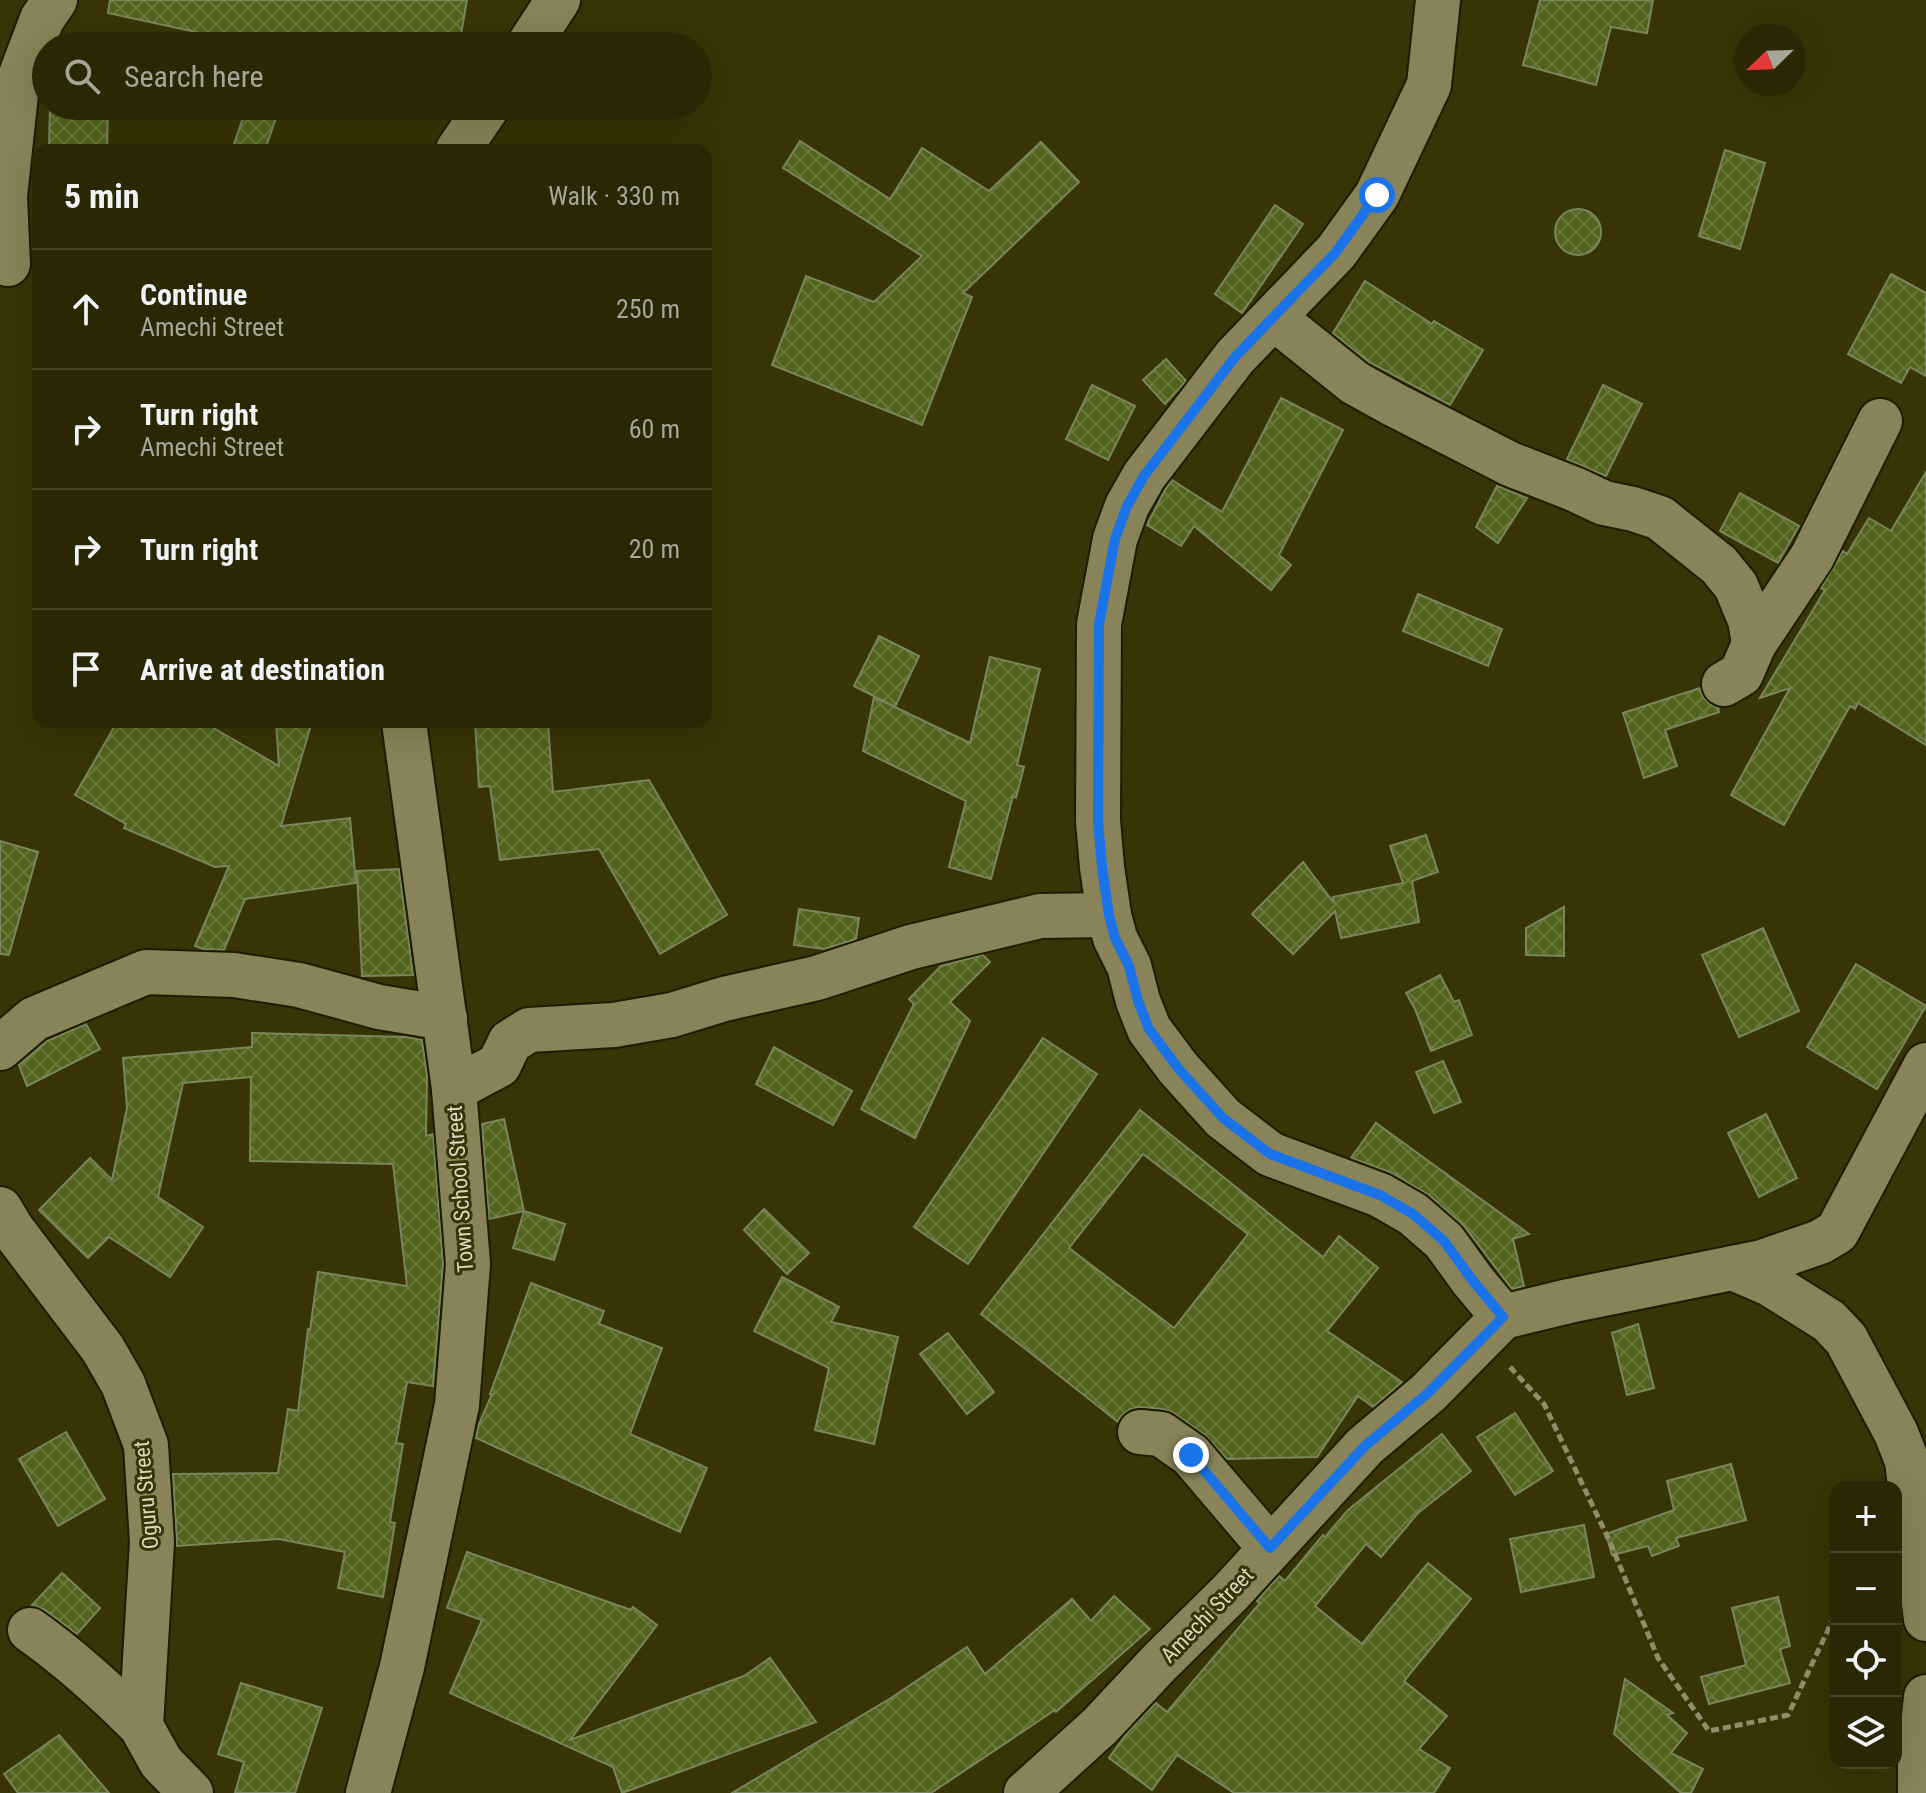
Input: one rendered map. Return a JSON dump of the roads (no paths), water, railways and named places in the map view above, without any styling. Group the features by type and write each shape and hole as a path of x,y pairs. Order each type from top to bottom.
{"street":[{"path":"37,32 55,0"},
{"path":"1438,0 1429,85 1377,195 1336,252 1235,357 1144,476 1127,506 1115,539 1099,624 1098,821 1109,915 1149,1029 1178,1068 1223,1118 1270,1154 1380,1195 1413,1214 1444,1241 1473,1281 1492,1326 1569,1301 1762,1262 1820,1242 1837,1232 1915,1112 1926,1065"},
{"path":"536,32 553,2"},
{"path":"15,264 5,196 17,85 32,45"},
{"path":"462,144 478,120"},
{"path":"1274,318 1355,383 1393,404 1510,464 1604,503 1660,518 1719,565 1736,586 1750,620 1754,644"},
{"path":"1724,684 1741,674 1754,644 1812,557 1880,421"},
{"name":"Town School Street","path":"368,1793 402,1667 457,1405 468,1264 454,1089 405,728"},
{"path":"454,1089 499,1065 510,1042 529,1030 614,1025 672,1015 724,999 817,978 911,947 1040,916 1109,915"},
{"path":"0,1048 34,1019 146,972 234,975 299,985 379,1007 445,1018"},
{"name":"Oguru Street","path":"0,1209 103,1349 123,1384 146,1445 152,1542 141,1726"},
{"path":"1733,1268 1770,1284 1829,1321 1846,1339 1896,1433 1907,1461 1926,1619"},
{"name":"Amechi Street","path":"1026,1793 1100,1726 1231,1592 1365,1446 1428,1393 1492,1326"},
{"path":"1140,1432 1161,1434 1191,1455 1270,1548"},
{"path":"30,1630 75,1664 141,1726 161,1762 191,1793"},
{"path":"1920,1793 1926,1697"}]}
